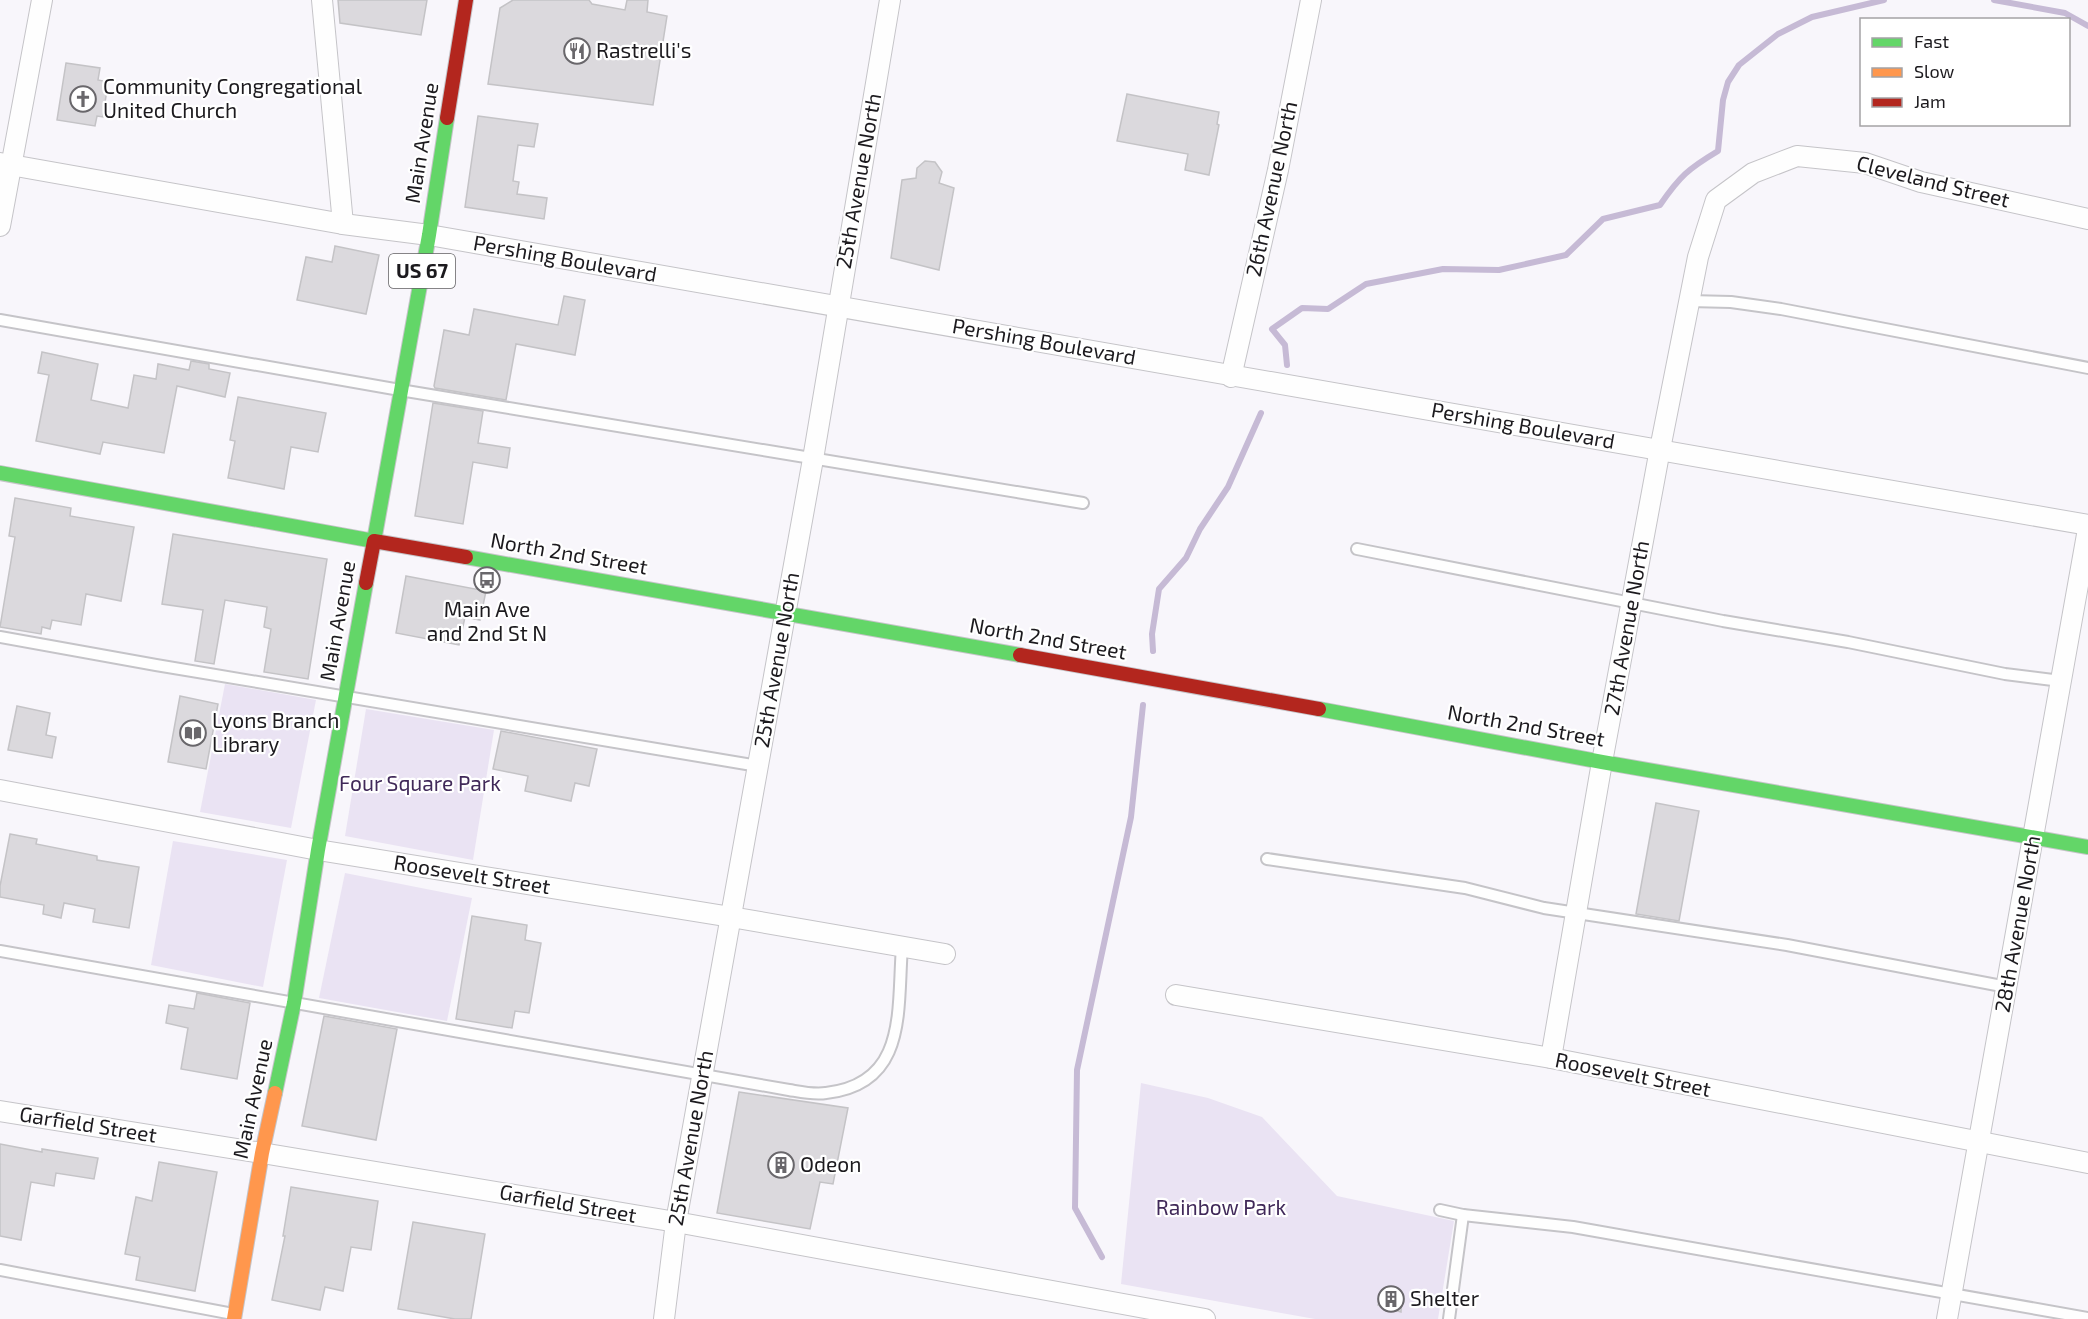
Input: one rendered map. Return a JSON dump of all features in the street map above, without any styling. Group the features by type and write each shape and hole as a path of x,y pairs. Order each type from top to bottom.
{"street":[{"path":"0,226 6,164 42,0"},
{"path":"322,0 343,224"},
{"name":"Main Avenue","path":"234,1317 262,1153 294,1003 318,850 429,235 466,0"},
{"name":"25th Avenue North","path":"664,1319 676,1222 786,614 890,0"},
{"name":"26th Avenue North","path":"1231,377 1278,170 1311,0"},
{"name":"Cleveland Street","path":"1716,200 1753,173 1797,156 1865,163 1921,182 2088,219"},
{"name":"Pershing Boulevard","path":"6,164 343,224 429,235 1124,356 1231,377 1660,449 2088,527"},
{"name":"27th Avenue North","path":"1551,1058 1602,762 1660,449 1698,256 1716,200"},
{"name":"North 2nd Street","path":"0,473 1150,678 1602,762 2088,847"},
{"name":"28th Avenue North","path":"1947,1319 2088,527"},
{"name":"Roosevelt Street","path":"0,790 318,850 945,954"},
{"name":"Roosevelt Street","path":"1176,995 1551,1058 2088,1163"},
{"name":"Garfield Street","path":"0,1111 676,1222 1205,1319"}],"lane":[{"path":"1689,301 1731,302 1781,309 2088,368"},
{"path":"0,320 400,390 1083,503"},
{"path":"1357,549 1722,621 1848,642 2005,674 2061,681"},
{"path":"0,637 758,766"},
{"path":"1267,859 1465,888 1544,908 1797,947 2007,987"},
{"path":"0,951 789,1090 824,1094 868,1081 879,1070 890,1053 899,1001 902,947"},
{"path":"1440,1210 1464,1215 1573,1227 2088,1318"},
{"path":"1449,1319 1464,1215"},
{"path":"0,1270 234,1317"}],"green space":[{"name":"Four Square Park","path":"225,684 316,700 291,828 200,812"},
{"name":"Four Square Park","path":"366,709 494,730 473,860 345,836"},
{"path":"173,841 287,860 263,987 151,965"},
{"path":"345,873 472,898 447,1021 319,998"},
{"name":"Rainbow Park","path":"1141,1083 1208,1098 1262,1117 1337,1196 1454,1221 1438,1319 1315,1319 1121,1284"}],"building":[{"path":"338,0 427,0 421,35 340,23"},
{"name":"Rastrelli's","path":"513,0 589,0 592,4 625,10 627,0 648,0 647,12 667,16 653,105 488,84 500,8"},
{"name":"Community Congregational United Church","path":"66,63 100,68 98,80 108,82 103,117 97,116 95,126 57,120"},
{"path":"1127,94 1219,112 1217,124 1219,125 1209,175 1185,170 1188,154 1117,141"},
{"path":"478,116 538,124 534,147 518,145 513,181 519,182 517,194 547,198 544,219 465,207"},
{"path":"925,161 935,162 942,172 939,183 954,188 939,270 891,258 902,180 916,178 917,168"},
{"path":"335,246 379,255 366,314 297,300 306,257 332,262"},
{"path":"564,296 585,300 575,355 516,344 506,400 435,388 444,330 469,335 474,309 558,325"},
{"path":"42,352 98,364 91,400 128,408 134,375 156,379 158,364 189,370 191,361 209,364 209,369 230,373 225,397 177,386 164,453 103,442 100,454 36,441 49,375 38,373"},
{"path":"238,397 326,413 318,452 291,447 284,489 228,478 235,441 230,440"},
{"path":"433,403 483,411 478,443 510,448 507,468 473,462 463,524 415,516"},
{"path":"15,498 71,508 70,516 134,527 121,601 86,594 81,625 52,620 50,629 42,627 41,634 0,627 15,537 9,536"},
{"path":"173,534 327,559 308,679 264,672 271,629 264,627 267,607 225,600 214,664 195,661 203,610 162,604"},
{"path":"406,576 486,591 480,620 465,617 459,645 396,633"},
{"name":"Lyons Branch Library","path":"180,696 218,704 206,769 168,762"},
{"path":"17,706 50,713 46,735 56,737 52,758 8,750"},
{"path":"501,731 597,749 589,786 575,783 571,801 525,791 528,776 493,769"},
{"path":"1656,803 1699,811 1679,921 1636,914"},
{"path":"10,834 37,839 36,844 97,856 97,860 139,867 129,928 93,922 95,909 64,903 61,918 43,914 44,905 0,897"},
{"path":"472,916 527,925 525,940 541,943 529,1013 515,1011 512,1028 456,1019"},
{"path":"197,993 250,1003 237,1079 181,1069 188,1028 166,1023 169,1005 194,1009"},
{"path":"324,1016 397,1029 376,1140 302,1126"},
{"name":"Odeon","path":"739,1092 848,1108 833,1184 820,1182 810,1229 717,1213"},
{"path":"0,1144 42,1152 42,1149 98,1158 94,1179 56,1173 54,1186 31,1182 21,1240 0,1236"},
{"path":"159,1162 217,1172 195,1291 136,1280 140,1257 125,1254 136,1197 152,1201"},
{"path":"291,1187 378,1201 371,1250 351,1247 343,1291 325,1287 320,1310 272,1300 285,1236 283,1236"},
{"path":"413,1222 485,1234 471,1319 455,1319 398,1309"},
{"name":"Shelter","path":"1383,1289 1402,1293 1401,1312 1378,1305"}],"waterway":[{"path":"1287,365 1285,345 1272,329 1302,308 1328,309 1366,284 1443,269 1499,270 1566,255 1603,219 1660,205 1685,174 1718,151 1723,100 1728,82 1739,65 1778,34 1812,17 1884,0"},
{"path":"1994,0 2065,13 2088,26"},
{"path":"1153,651 1152,634 1159,589 1186,558 1200,529 1228,487 1261,413"},
{"path":"1102,1257 1075,1208 1077,1070 1131,817 1143,705"}],"traffic: fast":[{"path":"0,473 374,541 429,235 447,118"},
{"path":"466,557 1020,655"},
{"path":"275,1093 294,1003 318,850 366,583"},
{"path":"1319,709 1602,762 2088,847"}],"traffic: slow":[{"path":"234,1319 262,1153 275,1093"}],"traffic: jam":[{"path":"447,118 466,0"},
{"path":"366,583 374,541 466,557"},
{"path":"1020,655 1319,709"}],"place":[{"name":"Rastrelli's","path":"577,51"},
{"name":"Community Congregational United Church","path":"83,99"},
{"name":"Main Ave and 2nd St N","path":"487,580"},
{"name":"Lyons Branch Library","path":"193,733"},
{"name":"Odeon","path":"781,1165"},
{"name":"Shelter","path":"1391,1299"}]}
